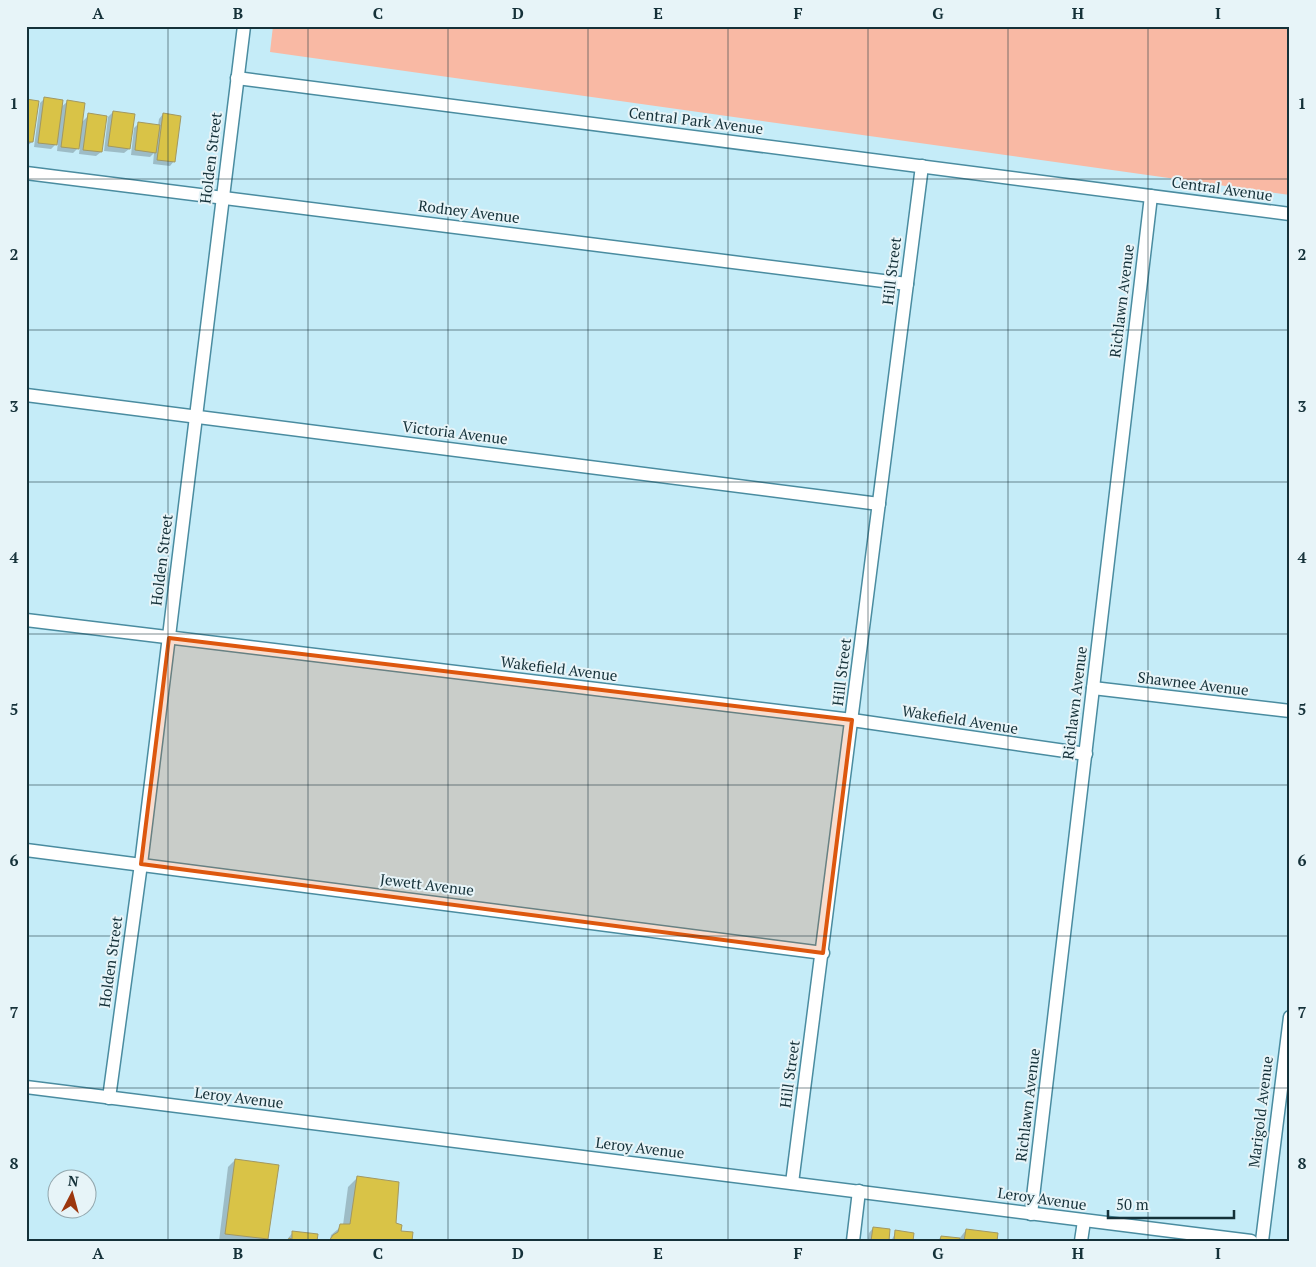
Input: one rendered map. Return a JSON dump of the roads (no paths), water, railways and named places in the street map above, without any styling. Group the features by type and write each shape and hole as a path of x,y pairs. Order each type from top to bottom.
{"street":[{"name":"Holden Street","path":"109,1098 141,864 244,26"},
{"name":"Central Park Avenue","path":"237,78 1151,196"},
{"name":"Hill Street","path":"792,1183 823,953 922,166"},
{"name":"Rodney Avenue","path":"26,173 907,284"},
{"name":"Central Avenue","path":"1151,196 1290,214"},
{"name":"Richlawn Avenue","path":"1031,1214 1151,196"},
{"name":"Victoria Avenue","path":"26,395 879,504"},
{"name":"Wakefield Avenue","path":"26,620 852,720 1086,754"},
{"name":"Shawnee Avenue","path":"1093,688 1290,711"},
{"name":"Jewett Avenue","path":"26,850 823,953"},
{"name":"Marigold Avenue","path":"1262,1241 1290,1016"},
{"name":"Leroy Avenue","path":"26,1087 1250,1241"},
{"path":"853,1241 859,1191"},
{"path":"1081,1241 1084,1221"}]}
